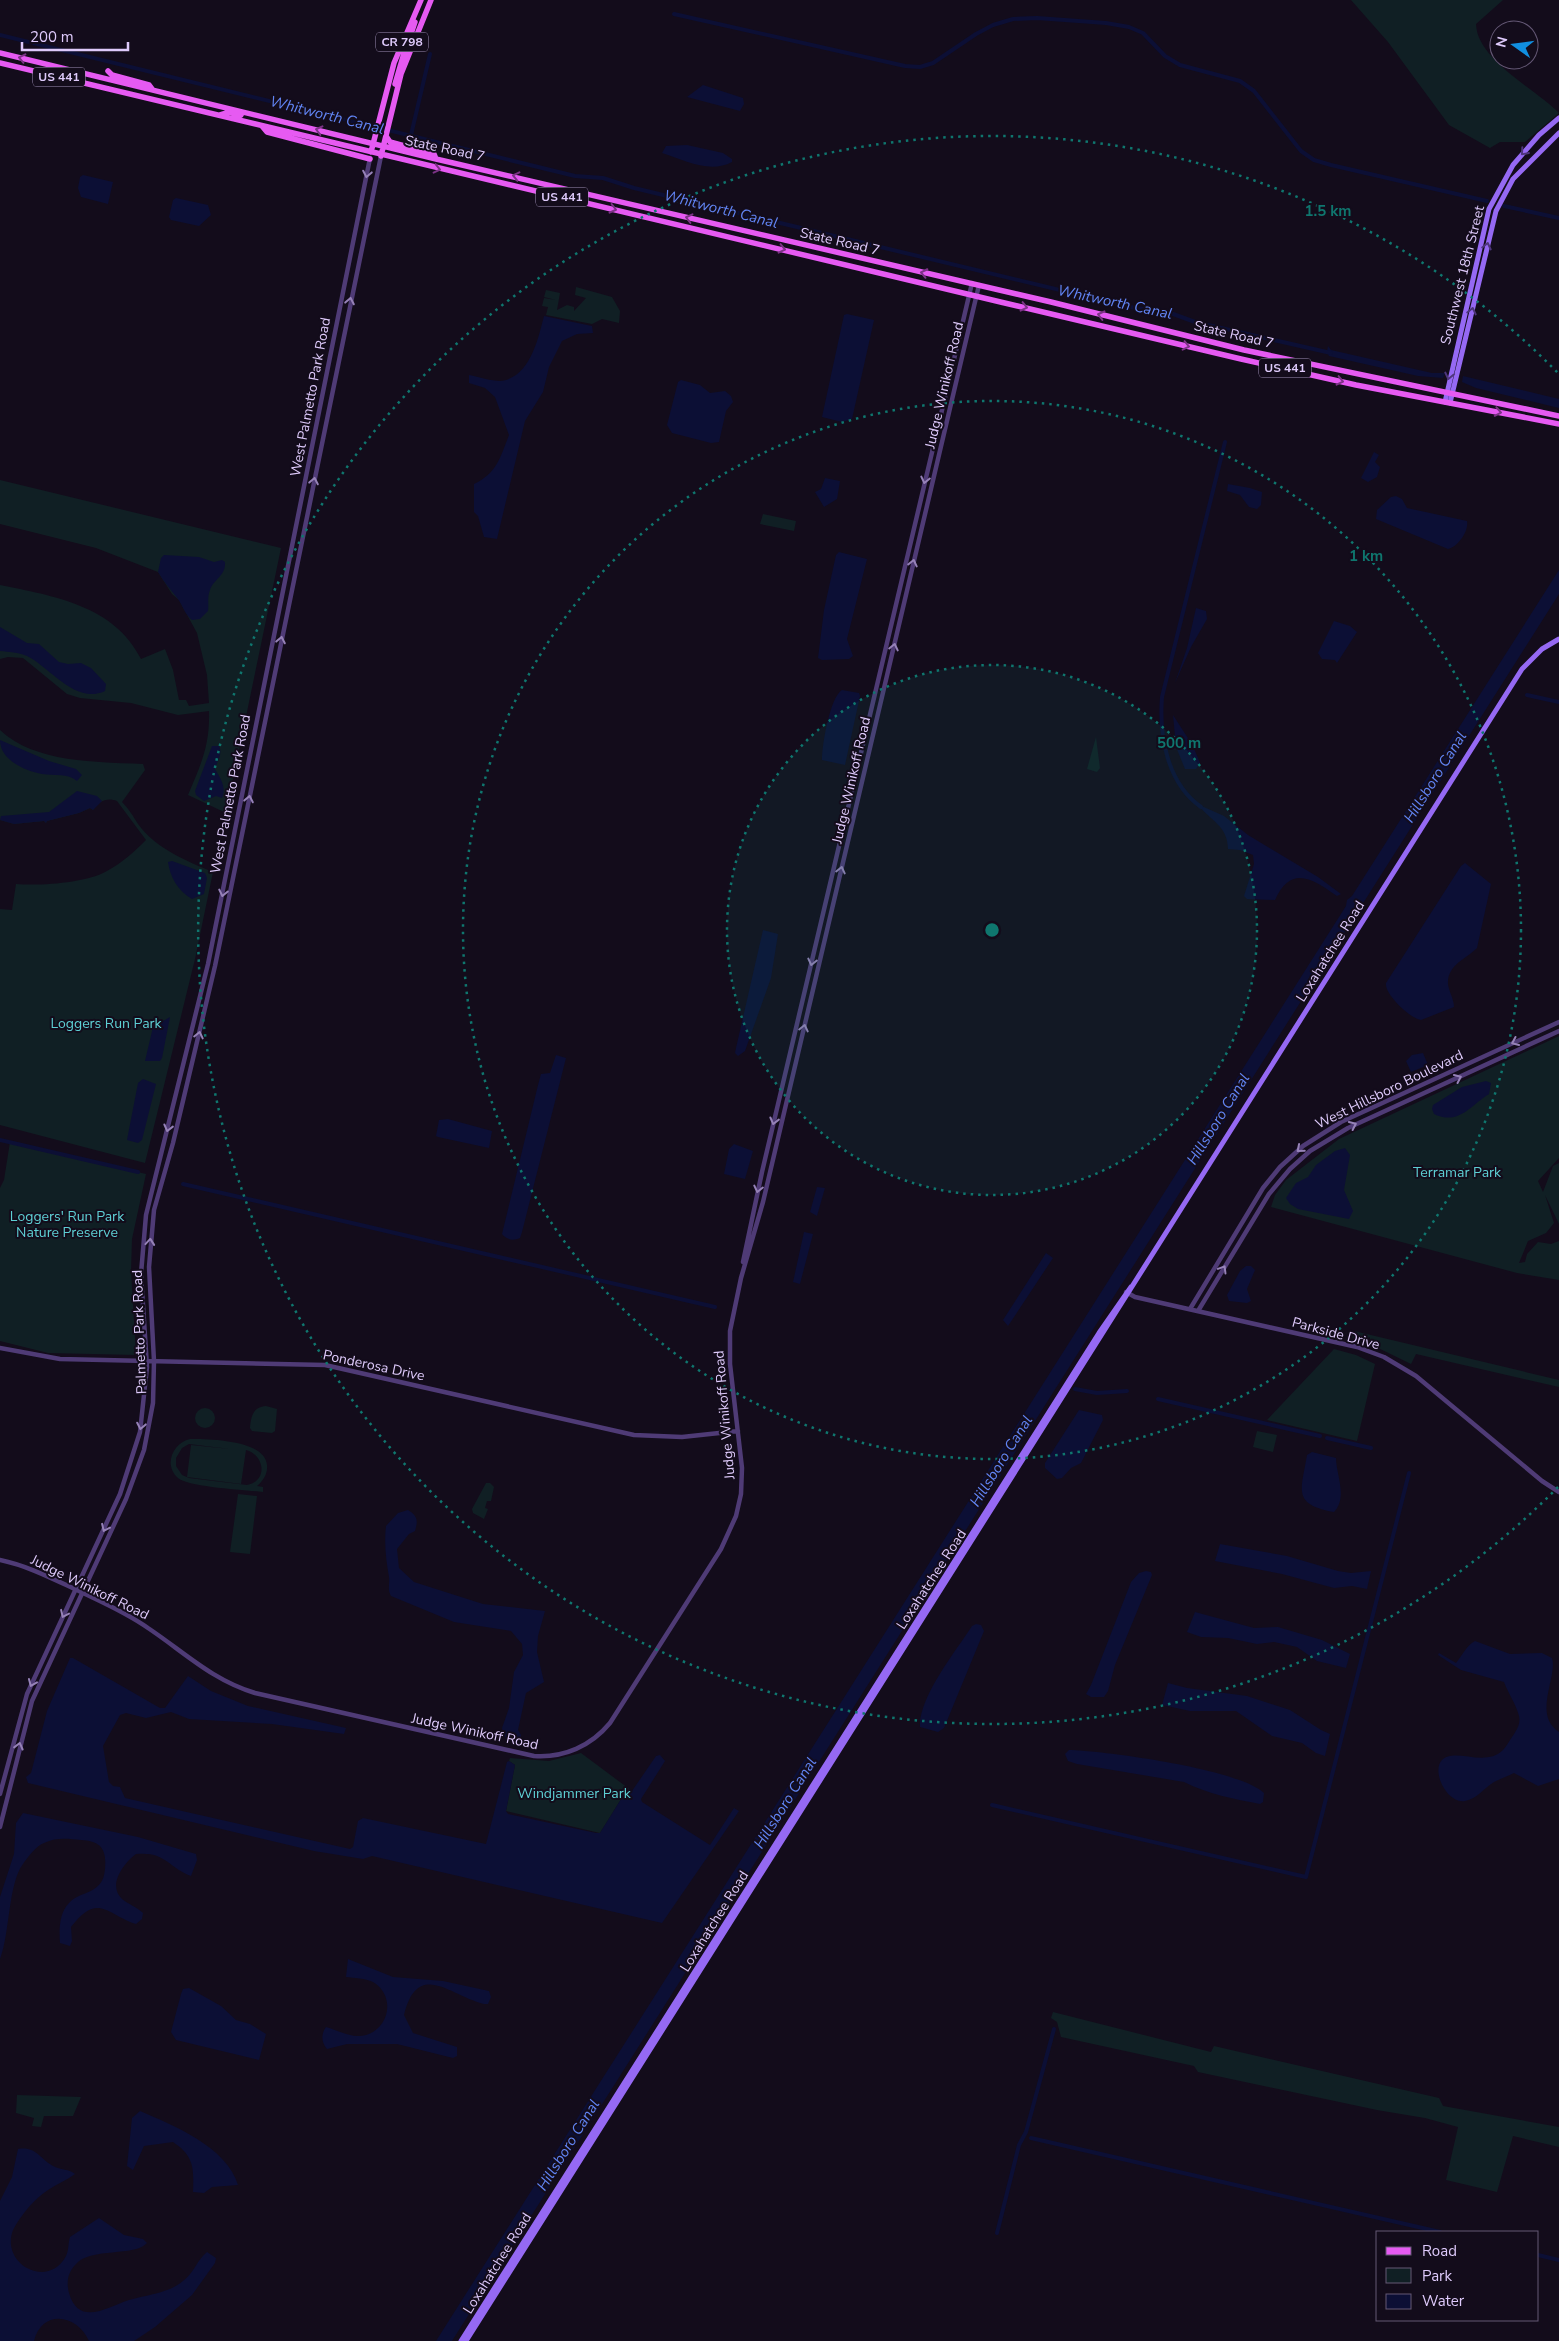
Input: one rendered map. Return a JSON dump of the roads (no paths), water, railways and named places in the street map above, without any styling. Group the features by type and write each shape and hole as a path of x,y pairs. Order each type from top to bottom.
{"main road":[{"name":"West Palmetto Park Road","path":"381,156 396,95 413,40 431,0"},
{"name":"West Palmetto Park Road","path":"371,152 394,63 420,2"},
{"path":"413,40 412,32 421,7 420,2"},
{"path":"396,95 394,91 397,74 408,40 405,35"},
{"name":"State Road 7","path":"0,53 436,159 972,283 1321,367 1446,391 1559,416"},
{"name":"State Road 7","path":"0,63 220,115 381,156 1291,370 1559,424"},
{"path":"40,72 48,71 94,81 104,78"},
{"path":"108,71 112,75 150,85 152,90"},
{"path":"102,87 112,84 160,95 168,93"},
{"path":"158,100 167,99 214,110 222,106"},
{"path":"220,115 230,112 264,119 269,118"},
{"name":"Southwest 18th Street","path":"1448,402 1446,391 1489,208 1514,165 1539,136 1559,118"},
{"path":"262,126 267,132 370,159"},
{"name":"Southwest 18th Street","path":"1448,402 1453,393 1496,211 1512,179 1559,134"},
{"path":"386,136 390,142 434,154 436,159"},
{"path":"474,177 490,176 496,172"},
{"path":"1291,370 1310,370 1321,367"},
{"path":"1311,374 1342,371"},
{"name":"Loxahatchee Road","path":"461,2341 1132,1287 1522,669 1542,649 1559,639"},
{"name":"Loxahatchee Road","path":"466,2341 1127,1293"}],"street":[{"name":"West Palmetto Park Road","path":"75,1590 129,1471 143,1416 147,1360 142,1250 148,1207 208,964 371,152"},
{"name":"West Palmetto Park Road","path":"187,1082 226,912 381,156"},
{"name":"Judge Winikoff Road","path":"0,1560 28,1568 138,1621 212,1674 249,1691 522,1755 538,1757 559,1755 590,1742 610,1723 726,1540 735,1520 742,1489 742,1468 729,1347 730,1326 755,1200 972,283"},
{"name":"Judge Winikoff Road","path":"741,1278 759,1216 979,285"},
{"path":"960,330 968,332"},
{"name":"West Hillsboro Boulevard","path":"1190,1309 1267,1183 1303,1146 1341,1122 1559,1022"},
{"name":"West Hillsboro Boulevard","path":"1198,1311 1269,1194 1295,1164 1314,1148 1348,1128 1559,1031"},
{"name":"Palmetto Park Road","path":"0,1827 30,1707 140,1465 151,1419 154,1361 149,1248 156,1202 168,1163 187,1082"},
{"path":"160,1161 168,1163"},
{"name":"Parkside Drive","path":"1127,1293 1357,1347 1384,1357 1416,1376 1542,1481 1559,1492"},
{"name":"Ponderosa Drive","path":"0,1348 60,1359 325,1365 634,1435 682,1437 738,1431"},
{"name":"CR 798","path":"0,1794 27,1694 75,1590"}],"water":[{"path":"703,85 743,98 744,104 740,111 687,97"},
{"path":"687,145 723,153 732,159 732,162 715,167 697,165 662,153 666,146"},
{"path":"83,175 113,182 108,204 81,197 78,188 80,177"},
{"path":"176,198 208,205 211,215 199,226 171,220 169,217 173,200"},
{"path":"844,315 874,320 852,419 842,422 822,417"},
{"path":"544,316 592,326 593,333 577,334 562,341 549,367 543,392 525,421 497,539 484,537 478,516 474,512 474,484 482,480 493,470 509,435 495,397 485,388 469,383 469,375 500,381 519,373 531,356"},
{"path":"1328,346 1331,350 1432,373 1445,373 1443,378 1418,376 1329,356 1327,352"},
{"path":"1463,376 1559,399 1559,408 1476,388 1462,382"},
{"path":"681,380 700,385 710,393 725,391 731,396 733,402 726,411 719,442 711,443 672,433 667,425 678,382"},
{"path":"1374,452 1379,455 1375,462 1380,467 1377,477 1368,482 1361,478"},
{"path":"825,478 840,481 837,499 824,507 815,492 821,489"},
{"path":"1228,484 1262,492 1261,505 1257,509 1249,507 1240,495 1227,491"},
{"path":"1396,496 1402,499 1407,508 1467,521 1462,538 1452,548 1448,549 1376,519 1377,510 1391,497"},
{"path":"839,552 867,559 847,639 853,656 849,659 822,660 818,658 824,610 836,555"},
{"path":"164,555 199,557 214,562 222,560 225,562 224,571 210,590 208,611 200,619 192,620 189,617 158,572 161,558"},
{"name":"Hillsboro Canal","path":"1559,570 1559,594 452,2341 436,2341 1346,906 1347,900 1352,896"},
{"path":"1196,608 1206,611 1207,619 1191,647 1175,683 1187,648"},
{"path":"1334,621 1350,626 1357,632 1337,663 1335,660 1322,659 1318,653"},
{"path":"0,627 27,643 39,644 59,662 68,664 81,663 91,668 106,684 105,691 94,694 83,693 63,683 27,656 0,651"},
{"path":"842,690 859,693 860,696 845,765 822,760 823,744 830,711"},
{"path":"1173,715 1193,746 1200,763 1196,769 1185,769 1176,747"},
{"path":"0,740 49,761 76,769 82,775 77,781 65,776 42,774 28,770 9,759 1,747"},
{"path":"212,746 219,746 220,749 215,769 224,790 222,798 216,796 204,801 196,795 195,791"},
{"path":"77,791 97,796 102,801 93,810 90,808 79,813 47,821 46,823 44,821 14,824 0,820 1,816 49,812"},
{"path":"1197,804 1224,816 1248,835 1318,877 1341,894 1337,896 1311,880 1295,878 1281,889 1275,900 1247,899 1244,896 1254,864 1253,855 1240,850 1228,849 1222,829"},
{"path":"172,861 205,873 207,878 204,894 192,899 183,892 171,873 168,862"},
{"path":"1465,863 1491,884 1477,948 1454,967 1449,977 1449,990 1454,1007 1421,1020 1417,1019 1399,1005 1389,993 1386,983 1461,866"},
{"path":"763,930 778,934 771,978 745,1051 738,1056 735,1053"},
{"path":"170,1017 162,1058 160,1061 145,1061 153,1027"},
{"path":"1423,1053 1428,1065 1411,1072 1406,1061 1412,1055"},
{"path":"556,1055 566,1058 522,1232 520,1238 506,1238 502,1234 541,1074 550,1073"},
{"path":"143,1079 156,1084 142,1140 138,1143 127,1140 138,1083"},
{"path":"1486,1081 1491,1083 1489,1094 1464,1113 1451,1117 1434,1114 1433,1105 1462,1087"},
{"path":"448,1119 492,1131 489,1148 436,1136 439,1120"},
{"path":"734,1144 753,1151 745,1179 724,1174 729,1149"},
{"path":"1345,1148 1350,1155 1344,1190 1353,1211 1349,1219 1298,1209 1290,1204 1286,1198 1296,1183 1308,1177 1316,1165 1335,1151"},
{"path":"817,1187 825,1188 817,1216 810,1212"},
{"path":"804,1232 813,1234 800,1284 793,1282"},
{"path":"1046,1253 1053,1258 1008,1326 1003,1320"},
{"path":"1246,1266 1251,1266 1255,1270 1247,1289 1251,1301 1247,1303 1229,1301 1227,1295 1240,1271"},
{"path":"1079,1410 1102,1415 1103,1420 1081,1463 1071,1468 1062,1478 1057,1479 1045,1468 1045,1463"},
{"path":"1312,1452 1336,1458 1341,1493 1338,1506 1334,1512 1311,1505 1302,1494 1307,1455"},
{"path":"408,1510 414,1514 417,1524 415,1531 409,1534 397,1549 399,1568 414,1582 483,1604 545,1611 538,1636 537,1652 544,1682 526,1693 518,1730 521,1735 520,1744 509,1741 504,1736 502,1728 509,1708 514,1672 523,1655 522,1644 511,1631 454,1622 391,1596 385,1539 386,1526 398,1513"},
{"path":"1220,1544 1287,1556 1338,1571 1351,1573 1371,1571 1367,1589 1352,1586 1334,1588 1282,1574 1215,1561"},
{"path":"1151,1572 1152,1575 1115,1665 1108,1691 1104,1697 1091,1697 1086,1694 1131,1582 1139,1573"},
{"path":"1195,1612 1254,1628 1278,1627 1322,1640 1350,1654 1346,1668 1317,1661 1297,1647 1274,1642 1257,1644 1228,1638 1201,1637 1187,1632"},
{"path":"976,1624 981,1625 984,1631 944,1728 938,1732 920,1727 921,1715 931,1689 972,1626"},
{"path":"1475,1641 1510,1654 1542,1653 1552,1658 1553,1666 1548,1695 1547,1716 1551,1725 1559,1732 1559,1779 1538,1786 1514,1773 1494,1782 1477,1796 1465,1801 1458,1801 1452,1797 1443,1786 1438,1771 1442,1760 1454,1755 1479,1758 1496,1755 1506,1747 1519,1725 1518,1712 1504,1682 1461,1670 1438,1655 1439,1653 1456,1663"},
{"path":"70,1658 160,1708 165,1708 188,1676 211,1691 248,1706 346,1728 344,1734 272,1724 189,1719 171,1712 146,1718 126,1713 120,1715 103,1746 109,1782 113,1786 120,1787 125,1798 350,1849 353,1847 358,1821 363,1818 486,1844 507,1762 509,1761 515,1765 506,1811 508,1814 600,1833 623,1796 632,1791 656,1756 660,1755 665,1761 641,1799 642,1802 710,1845 734,1808 739,1811 662,1923 372,1856 363,1859 314,1851 28,1783 26,1777 31,1773 47,1711"},
{"path":"1168,1683 1187,1688 1247,1696 1290,1710 1330,1734 1325,1756 1316,1753 1302,1743 1272,1736 1236,1711 1190,1711 1162,1705"},
{"path":"1069,1750 1171,1763 1228,1776 1250,1784 1264,1793 1263,1802 1260,1804 1221,1796 1184,1782 1077,1764 1068,1761 1065,1754"},
{"path":"23,1813 138,1837 196,1854 197,1860 191,1876 160,1857 136,1854 122,1869 116,1887 122,1899 143,1913 142,1919 136,1924 109,1911 96,1908 88,1910 71,1927 72,1941 70,1946 60,1943 61,1917 69,1903 96,1888 100,1883 105,1869 105,1856 101,1847 88,1841 58,1839 41,1844 23,1864 14,1884 6,1936 0,1959 0,1897 14,1854 16,1823"},
{"path":"348,1959 393,1977 443,1981 489,1991 491,1997 488,2004 484,2004 447,1989 426,1985 418,1989 410,1998 404,2015 413,2033 457,2047 457,2056 453,2058 397,2044 347,2044 327,2049 322,2038 326,2027 356,2036 370,2034 383,2022 386,2014 387,2005 381,1989 373,1982 360,1978 346,1977"},
{"path":"189,1988 221,2006 236,2020 250,2024 266,2034 259,2060 176,2040 171,2032 183,1989"},
{"path":"140,2111 183,2131 211,2149 223,2159 232,2171 238,2185 212,2187 204,2193 193,2192 193,2169 189,2158 173,2142 144,2146 133,2170 127,2166 132,2118"},
{"path":"18,2149 29,2149 53,2166 75,2174 38,2198 24,2213 13,2230 11,2242 13,2253 19,2262 38,2272 48,2271 58,2266 67,2254 70,2237 99,2218 124,2235 143,2239 147,2243 133,2250 92,2256 83,2259 73,2267 68,2277 69,2293 74,2304 80,2310 95,2312 104,2310 129,2300 171,2288 187,2278 207,2252 216,2258 215,2263 192,2295 155,2327 134,2341 89,2341 84,2332 76,2325 60,2319 44,2324 38,2331 34,2341 0,2341 0,2201 12,2177"}],"waterway":[{"path":"674,14 905,66 920,67 933,63 993,25 1013,19 1037,18 1106,23 1129,27 1143,33 1165,56 1180,65 1240,81 1254,91 1301,151 1314,160 1487,201"},
{"name":"Whitworth Canal","path":"0,35 575,176 603,178 634,188 1135,308 1165,311 1195,322 1331,353"},
{"path":"411,135 430,54"},
{"path":"1504,206 1559,218"},
{"path":"1201,807 1189,797 1173,772 1164,743 1161,712 1162,697 1225,442"},
{"path":"1527,695 1559,702"},
{"path":"0,1140 138,1172"},
{"path":"183,1184 715,1307"},
{"path":"1075,1389 1097,1393 1127,1391"},
{"path":"1158,1399 1320,1436"},
{"path":"1327,1438 1371,1448"},
{"path":"992,1805 1306,1877 1409,1473"},
{"path":"997,2233 1019,2145 1026,2132 1054,2029"},
{"path":"1031,2138 1436,2231"},
{"path":"1539,2255 1559,2260"}],"park label":[{"name":"Loggers Run Park","path":"106,1023"},
{"name":"Terramar Park","path":"1457,1172"},
{"name":"Loggers' Run Park Nature Preserve","path":"67,1224"},
{"name":"Windjammer Park","path":"574,1793"}]}
